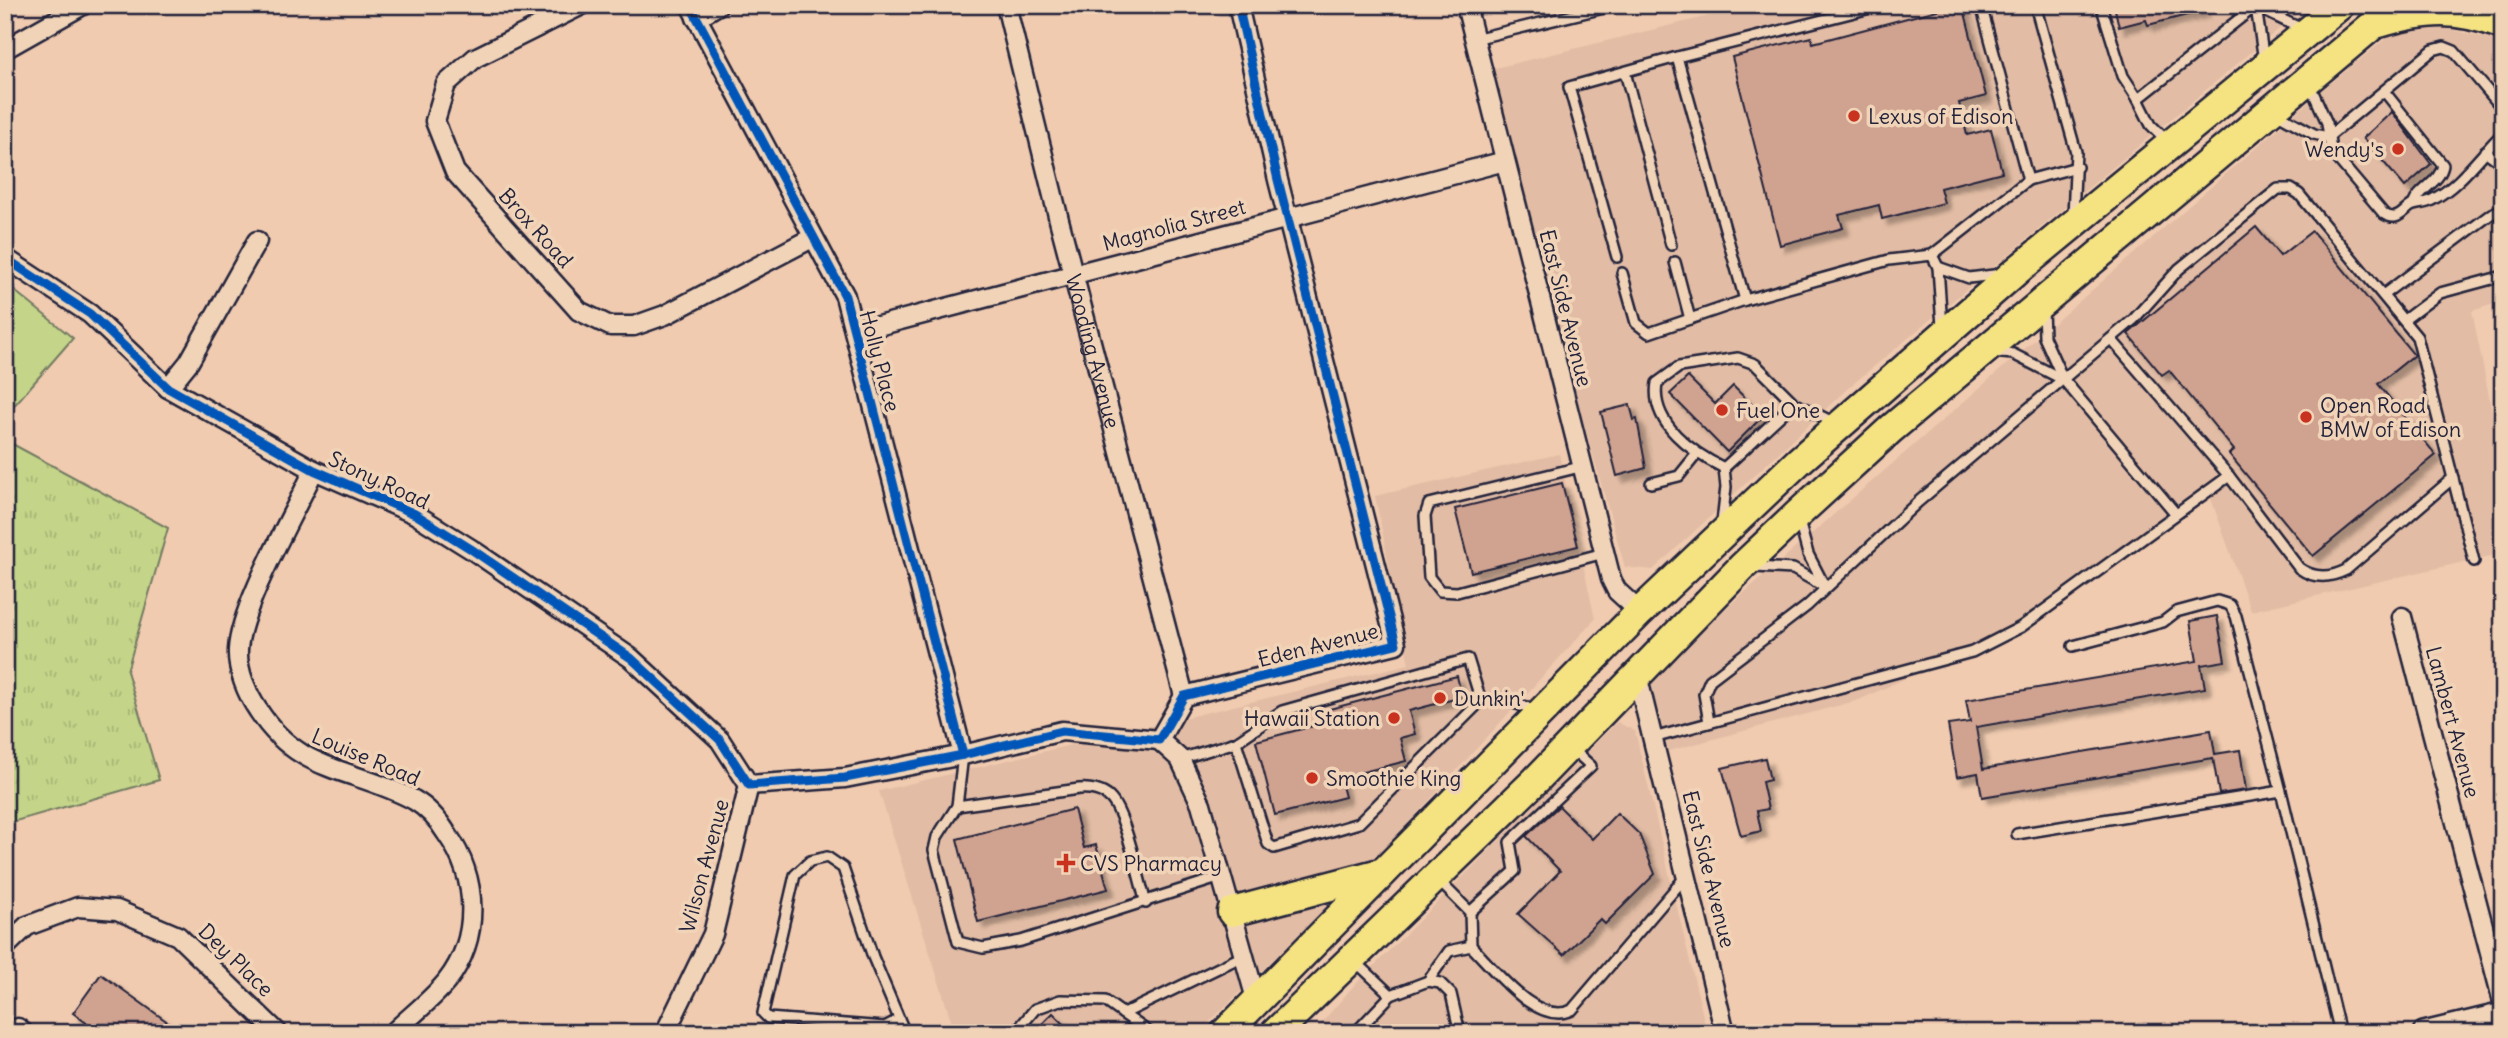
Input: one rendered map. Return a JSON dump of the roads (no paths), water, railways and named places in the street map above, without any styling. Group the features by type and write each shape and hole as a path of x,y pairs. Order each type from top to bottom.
{"highway":[{"path":"1275,1033 1354,960 1569,746 1742,567 1798,514 1891,429 2397,5"},
{"path":"1225,1033 1640,612 1721,534 1839,425 2014,273 2265,68 2333,8"},
{"path":"2373,25 2432,10 2471,14 2503,25"},
{"path":"1231,912 1383,873"}],"street":[{"path":"5,48 83,5"},
{"name":"Brox Road","path":"582,5 475,58 446,85 435,121 455,172 579,311 610,326 634,326 665,315 812,238"},
{"path":"693,12 718,5"},
{"name":"Wooding Avenue","path":"1006,5 1073,275 1184,696"},
{"name":"Eden Avenue","path":"1184,696 1396,645 1288,218 1238,5"},
{"name":"East Side Avenue","path":"1466,5 1604,553 1615,586 1640,612"},
{"name":"Holly Place","path":"693,12 845,296 963,755"},
{"name":"Magnolia Street","path":"855,332 1505,161"},
{"path":"168,388 189,362 257,241"},
{"name":"Stony Road","path":"5,258 90,314 168,388 314,470 415,514 482,556 631,658 720,740 749,785"},
{"name":"Louise Road","path":"314,470 248,610 238,651 247,694 271,730 297,753 415,801 438,819 468,871 473,896 469,937 447,980 393,1033"},
{"name":"Lambert Avenue","path":"2402,617 2503,1002"},
{"name":"East Side Avenue","path":"1637,675 1725,1033"},
{"path":"1159,740 1184,696"},
{"path":"749,785 845,778 963,755 1062,731 1159,740 1180,759 1201,804 1265,1033"},
{"name":"Wilson Avenue","path":"665,1033 713,934 749,785"},
{"name":"Dey Place","path":"5,947 27,926 78,907 117,910 178,936 278,1033"},
{"path":"2424,1033 2503,1014"}],"lane":[{"path":"1475,39 1616,5"},
{"path":"1617,257 1569,87 1882,5"},
{"path":"1981,5 2028,180"},
{"path":"2035,5 2076,152 2072,227"},
{"path":"2101,5 2123,76 2151,125 2170,145"},
{"path":"2138,99 2256,6"},
{"path":"2256,6 2308,31"},
{"path":"2256,6 2265,68"},
{"path":"2328,137 2433,50 2449,48 2503,110"},
{"path":"1677,57 1745,300"},
{"path":"1625,72 1671,245"},
{"path":"2307,80 2327,123 2331,152 2384,214 2398,217 2413,205 2431,201 2473,167 2503,133"},
{"path":"2384,91 2443,165 2440,175 2415,198 2413,205"},
{"path":"2272,110 2314,134 2328,137"},
{"path":"2485,151 2503,164"},
{"path":"1622,273 1636,323 1642,331 1652,332 1745,300 1889,260 1932,255 2028,180 2077,167"},
{"path":"1709,722 1704,694 1710,680 1807,606 1918,502 2134,319 2179,269 2278,189 2291,189 2299,194 2417,337 2474,562"},
{"path":"2383,295 2491,214 2503,209"},
{"path":"1932,255 1938,267 1942,335"},
{"path":"1675,262 1690,319"},
{"path":"1938,267 1969,278 2014,273"},
{"path":"2404,320 2440,293 2503,276"},
{"path":"2043,304 2043,337 2063,379 2176,514"},
{"path":"2111,339 2229,476 2300,568 2321,577 2346,570 2453,478"},
{"path":"1986,352 2013,354 2063,379"},
{"path":"1724,468 1696,455 1668,426 1655,397 1657,383 1679,367 1738,358 1755,364 1794,403 1839,425"},
{"path":"1724,468 1794,403"},
{"path":"1651,483 1679,476 1696,455"},
{"path":"1584,466 1429,505 1425,516 1429,577 1440,591 1457,592 1604,553"},
{"path":"1721,534 1727,486 1724,468"},
{"path":"1653,738 1972,652 2021,627 2229,476"},
{"path":"1798,514 1802,540 1825,587"},
{"path":"1742,567 1782,566 1825,587"},
{"path":"2073,646 2163,622 2176,612 2217,601 2230,605 2236,616 2281,791 2340,1033"},
{"path":"1180,759 1236,742 1282,711 1468,659 1481,701"},
{"path":"1236,742 1268,844 1274,848 1359,823 1481,701 1500,699 1542,711"},
{"path":"1470,912 1515,872 1510,842 1591,766 1569,746"},
{"path":"963,755 957,806 937,837 934,850 935,864 958,942 984,948 1021,941 1221,877"},
{"path":"957,806 1089,788 1105,794 1112,799 1123,826 1146,903"},
{"path":"2017,834 2281,791"},
{"path":"898,1020 885,1027 768,1018 764,1013 795,875 810,861 827,857 843,868 905,1033"},
{"path":"1436,878 1470,912 1471,946 1520,995 1538,1008 1564,1014 1573,1010 1686,875"},
{"path":"1428,981 1449,951 1471,946"},
{"path":"1123,1014 1243,956"},
{"path":"1354,960 1391,995"},
{"path":"1355,1033 1391,995 1428,981 1440,983 1451,994 1460,1033"},
{"path":"1015,1033 1035,1009 1060,1000 1105,1001 1150,1033"}],"place":[{"name":"Lexus of Edison","path":"1854,116"},
{"name":"Wendy's","path":"2398,149"},
{"name":"Fuel One","path":"1722,410"},
{"name":"Open Road BMW of Edison","path":"2306,417"},
{"name":"Dunkin'","path":"1440,698"},
{"name":"Hawaii Station","path":"1394,718"},
{"name":"Smoothie King","path":"1312,778"},
{"name":"CVS Pharmacy","path":"1066,863"}]}
